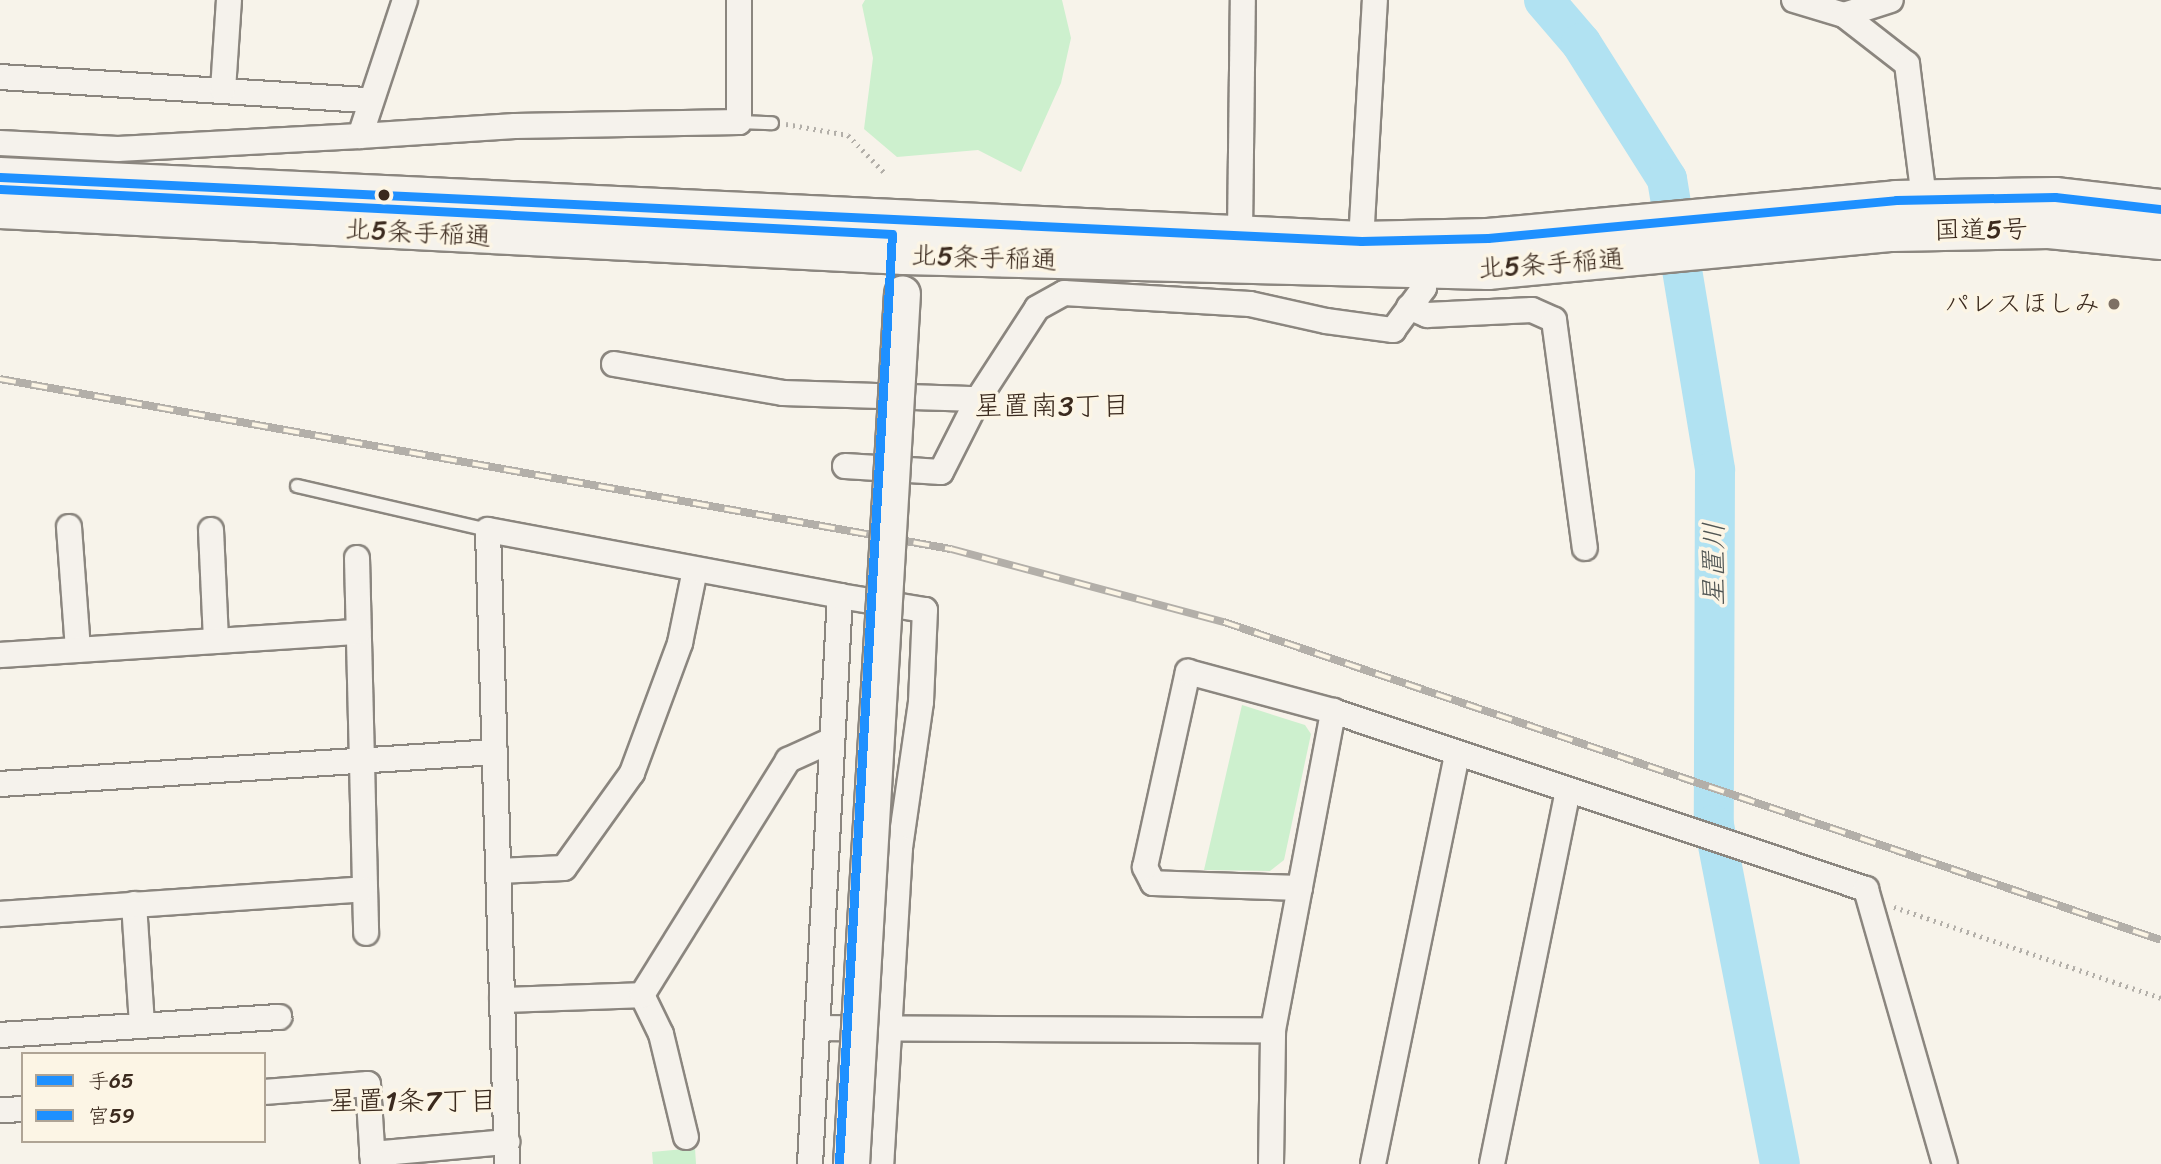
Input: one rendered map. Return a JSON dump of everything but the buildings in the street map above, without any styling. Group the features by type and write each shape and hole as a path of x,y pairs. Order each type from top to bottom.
{"highway":[{"name":"北5条手稲通","path":"0,177 894,222 1240,233 1361,241 1488,270 1587,246 1802,224"},
{"name":"国道5号","path":"1802,224 1924,199 2055,197 2161,209"},
{"name":"北5条手稲通","path":"0,208 892,255 1419,255"},
{"name":"国道5号","path":"1802,224 1892,232 2049,229 2161,240"}],"street":[{"path":"223,90 229,0"},
{"path":"360,136 405,0"},
{"path":"0,143 118,149 514,127 739,122 739,0"},
{"path":"1240,233 1243,0"},
{"path":"1361,241 1375,0"},
{"path":"1794,0 1844,15 1907,64 1924,199"},
{"path":"1844,15 1891,0"},
{"path":"0,77 370,100"},
{"path":"845,466 941,472 978,399 1037,307 1064,293 1250,304 1326,321 1393,330 1424,288 1419,255"},
{"path":"851,1164 902,293"},
{"path":"1409,307 1427,315 1532,310 1554,320 1585,548"},
{"path":"614,364 783,393 978,399"},
{"path":"69,527 78,650"},
{"path":"211,530 216,641"},
{"path":"266,1092 368,1084 373,1159 507,1153 488,530 925,610 921,702 901,848 881,1164"},
{"path":"357,558 366,933"},
{"path":"498,871 564,868 632,773 680,643 695,570"},
{"path":"810,1164 840,596"},
{"path":"0,655 358,632"},
{"path":"1300,888 1153,883 1145,867 1188,672 1333,712 1703,832 1866,889 1944,1164"},
{"path":"1271,1164 1273,1030 1333,712"},
{"path":"642,995 788,760 832,740"},
{"path":"0,784 495,752"},
{"path":"1373,1164 1457,753"},
{"path":"1492,1164 1568,790"},
{"path":"0,914 363,889"},
{"path":"134,904 142,1026"},
{"path":"502,1000 642,995"},
{"path":"642,995 660,1034 686,1137"},
{"path":"0,1035 279,1017"},
{"path":"817,1028 1273,1030"},
{"path":"0,1110 21,1109"}],"lane":[{"path":"739,122 772,123"},
{"path":"297,486 488,530"}],"path":[{"path":"772,123 848,135 884,172"},
{"path":"1868,898 2161,998"}],"green space":[{"path":"865,0 1062,0 1071,38 1061,83 1021,172 978,150 897,157 864,129 873,58 862,5"},
{"path":"1242,705 1305,725 1311,734 1284,860 1270,871 1204,870"},
{"path":"695,1148 696,1164 653,1164 652,1152"}],"waterway":[{"name":"星置川","path":"1544,0 1581,43 1667,179 1715,470 1714,825 1780,1164"}],"railway":[{"path":"0,379 951,549 1224,622 2161,940"}],"transit line":[{"name":"手65","path":"0,177 1361,241 1488,238 1896,200 2055,197 2161,209"},
{"name":"宮59","path":"0,189 892,234 839,1163"}],"place":[{"name":"パレスほしみ","path":"2114,304"}],"district":[{"name":"星置南3丁目","path":"1052,406"},
{"name":"星置1条7丁目","path":"413,1101"}]}
